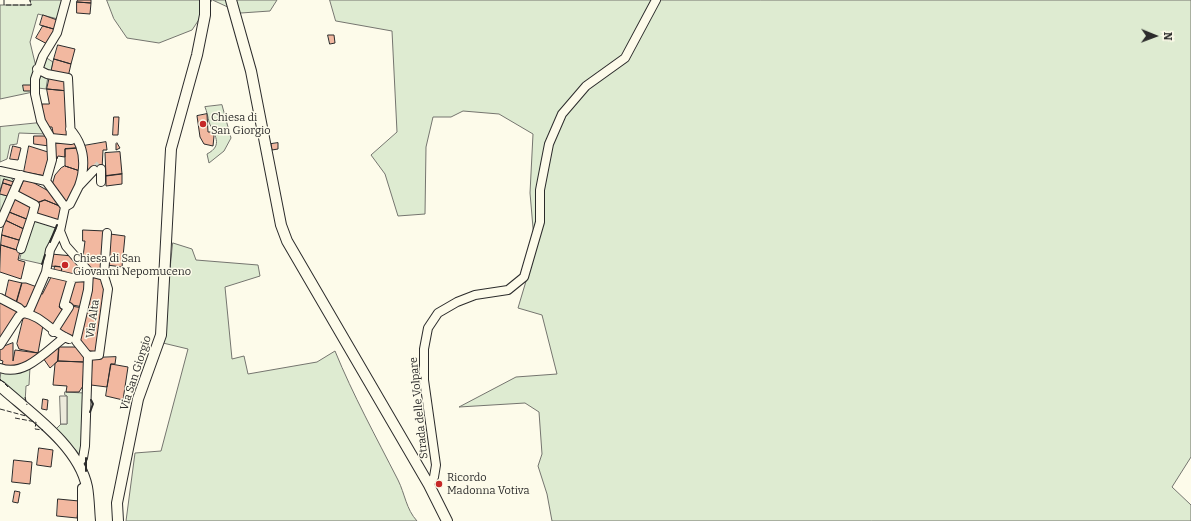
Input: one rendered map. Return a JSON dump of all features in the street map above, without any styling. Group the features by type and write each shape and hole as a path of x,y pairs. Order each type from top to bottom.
{"street":[{"path":"0,345 19,316 30,309 46,272 50,250 61,228 65,207 47,179 52,160 51,138 41,121 35,94 35,79 37,69 57,33 66,0"},
{"name":"Via San Giorgio","path":"118,521 116,503 138,399 161,335 171,148 181,107 197,55 205,15 205,0"},
{"path":"231,0 251,71 281,226 287,241 429,485 447,521"},
{"name":"Strada delle Volpare","path":"429,485 434,477 436,465 424,380 424,349 428,328 438,313 456,302 475,295 508,290 524,277 540,222 540,190 549,144 562,114 586,86 625,58 656,0"},
{"path":"37,69 47,74 68,78 71,140 51,138"},
{"path":"65,207 70,204 79,186 84,171 81,145 70,129"},
{"path":"79,186 97,170 101,182"},
{"path":"0,171 47,179"},
{"path":"0,223 14,194 21,175"},
{"path":"14,194 35,205 21,249"},
{"path":"32,216 61,228"},
{"path":"61,228 66,246 88,274 88,290 76,341"},
{"name":"Via Alta","path":"88,356 99,355 108,288 104,276 107,233"},
{"path":"46,272 72,278 88,274 104,276"},
{"path":"53,332 69,307 64,305 72,278"},
{"path":"0,298 19,308 24,313 34,315 53,332 76,341 88,356 85,446 83,458 78,464"},
{"path":"0,368 8,371 25,368 65,337"},
{"path":"0,386 68,447 78,464 87,486 90,521"},
{"path":"82,521 82,488 87,486"}],"green space":[{"path":"30,0 63,0 58,19 38,14 30,42 36,67 33,92 0,99 0,5 31,5"},
{"path":"107,0 212,0 192,30 159,43 127,38 114,19"},
{"path":"213,0 277,0 270,11 241,13"},
{"path":"330,0 1191,0 1191,457 1172,487 1191,505 1191,521 552,521 547,494 538,466 542,454 539,412 525,403 459,407 516,377 557,374 542,315 518,308 535,251 530,193 533,134 499,114 463,111 451,117 433,117 426,147 425,214 398,216 385,174 371,155 397,132 392,31 336,21"},
{"path":"45,57 53,62 51,73 40,68"},
{"path":"38,74 48,76 46,89 38,88"},
{"path":"222,105 231,138 224,151 209,163 207,154 215,147 216,140 205,107"},
{"path":"39,123 45,134 19,133 17,144 10,145 7,159 0,162 0,127"},
{"path":"0,174 10,176 15,183 4,179 0,190"},
{"path":"0,194 11,197 0,217"},
{"path":"32,218 57,225 42,264 20,259"},
{"path":"173,243 192,249 196,260 258,265 260,276 225,287 232,359 244,356 248,374 317,362 335,351 357,400 398,480 410,512 417,521 126,521 135,453 161,451 188,349 163,343"},
{"path":"30,367 29,385 26,386 25,403 0,379 1,371"},
{"path":"65,392 84,393 81,456 56,429 61,424 67,424 67,396 65,395"}],"shaded area":[{"path":"60,396 67,396 67,424 61,424"}],"building":[{"path":"78,0 91,0 91,3 77,2"},
{"path":"77,2 91,3 90,14 77,13"},
{"path":"43,15 60,21 57,30 40,25"},
{"path":"43,26 57,30 49,45 36,38"},
{"path":"328,35 334,35 335,43 330,44"},
{"path":"58,45 75,49 71,64 54,59"},
{"path":"54,59 71,64 68,77 51,73"},
{"path":"50,76 67,79 68,91 47,89"},
{"path":"23,85 31,85 32,91 24,91"},
{"path":"47,89 68,91 70,139 54,138 52,127 48,127 42,116 42,104 49,104"},
{"name":"Chiesa di San Giorgio","path":"207,114 208,132 213,132 214,136 213,146 204,144 200,137 197,116"},
{"path":"114,117 119,117 118,135 113,135"},
{"path":"34,136 48,136 49,146 34,144"},
{"path":"106,142 107,150 103,150 102,169 87,171 83,146"},
{"path":"56,143 79,144 79,148 65,149 65,157 58,156 57,159 53,158"},
{"path":"117,143 120,148 116,150 116,144"},
{"path":"278,143 278,149 272,150 271,144"},
{"path":"13,146 21,148 18,160 10,159"},
{"path":"29,146 51,153 46,176 24,172"},
{"path":"79,148 83,172 65,166 65,149"},
{"path":"120,152 122,174 106,176 105,153"},
{"path":"65,166 83,172 68,203 57,194 52,185 55,175"},
{"path":"122,174 122,184 106,186 106,176"},
{"path":"25,178 54,194 62,207 45,200 37,203 26,199 19,192"},
{"path":"4,179 14,182 13,186 3,183"},
{"path":"3,183 15,187 11,197 0,194"},
{"path":"15,199 33,208 29,220 9,212"},
{"path":"45,200 62,207 61,223 33,215 37,203"},
{"path":"9,212 29,220 26,230 5,220"},
{"path":"5,220 26,230 22,241 2,235"},
{"path":"83,230 105,231 104,272 92,272 83,257 85,241 83,241"},
{"path":"110,234 125,236 122,267 107,265"},
{"path":"2,235 22,241 20,251 1,245"},
{"path":"1,245 20,251 18,260 25,262 21,279 0,272"},
{"name":"Chiesa di San Giovanni Nepomuceno","path":"51,254 73,256 80,263 79,275 61,274 62,267 50,266"},
{"path":"55,266 62,267 61,272 54,272"},
{"path":"53,274 70,282 59,307 65,312 53,328 31,311 40,293 42,294"},
{"path":"92,275 99,276 106,285 97,352 84,350 78,333"},
{"path":"87,279 83,307 67,304 73,280"},
{"path":"9,280 22,283 16,304 5,298"},
{"path":"22,283 37,287 29,309 16,304"},
{"path":"0,300 18,309 10,328 0,343"},
{"path":"71,306 83,308 72,338 57,332"},
{"path":"24,316 32,316 43,325 38,353 19,349 17,344"},
{"path":"13,343 13,361 15,350 38,353 24,367 1,368 3,361 0,360 0,348"},
{"path":"59,347 58,361 50,368 43,358"},
{"path":"59,347 78,347 83,353 84,362 58,361"},
{"path":"116,357 115,364 111,364 107,387 91,385 92,358"},
{"path":"58,361 84,362 83,386 79,392 66,392 67,386 53,385 55,364"},
{"path":"111,364 128,367 123,400 106,396"},
{"path":"43,399 48,400 47,410 42,409"},
{"path":"39,448 53,450 51,467 37,465"},
{"path":"14,460 32,462 30,484 12,482"},
{"path":"15,491 20,492 18,503 13,502"},
{"path":"58,499 79,501 77,518 57,516"}],"tunnel":[{"path":"94,170 101,163 101,169"}],"fence":[{"path":"4,0 4,5 31,5 30,0"},
{"path":"0,379 8,387"},
{"path":"25,397 27,405"},
{"path":"0,409 26,416"},
{"path":"15,418 36,422 35,429 43,430"}],"wall":[{"path":"50,242 57,225"},
{"path":"42,264 45,255"},
{"path":"90,412 93,404 91,400"},
{"path":"86,458 86,471"}],"place":[{"name":"Chiesa di San Giorgio","path":"203,124"},
{"name":"Chiesa di San Giovanni Nepomuceno","path":"65,265"},
{"name":"Ricordo Madonna Votiva","path":"439,484"}]}
